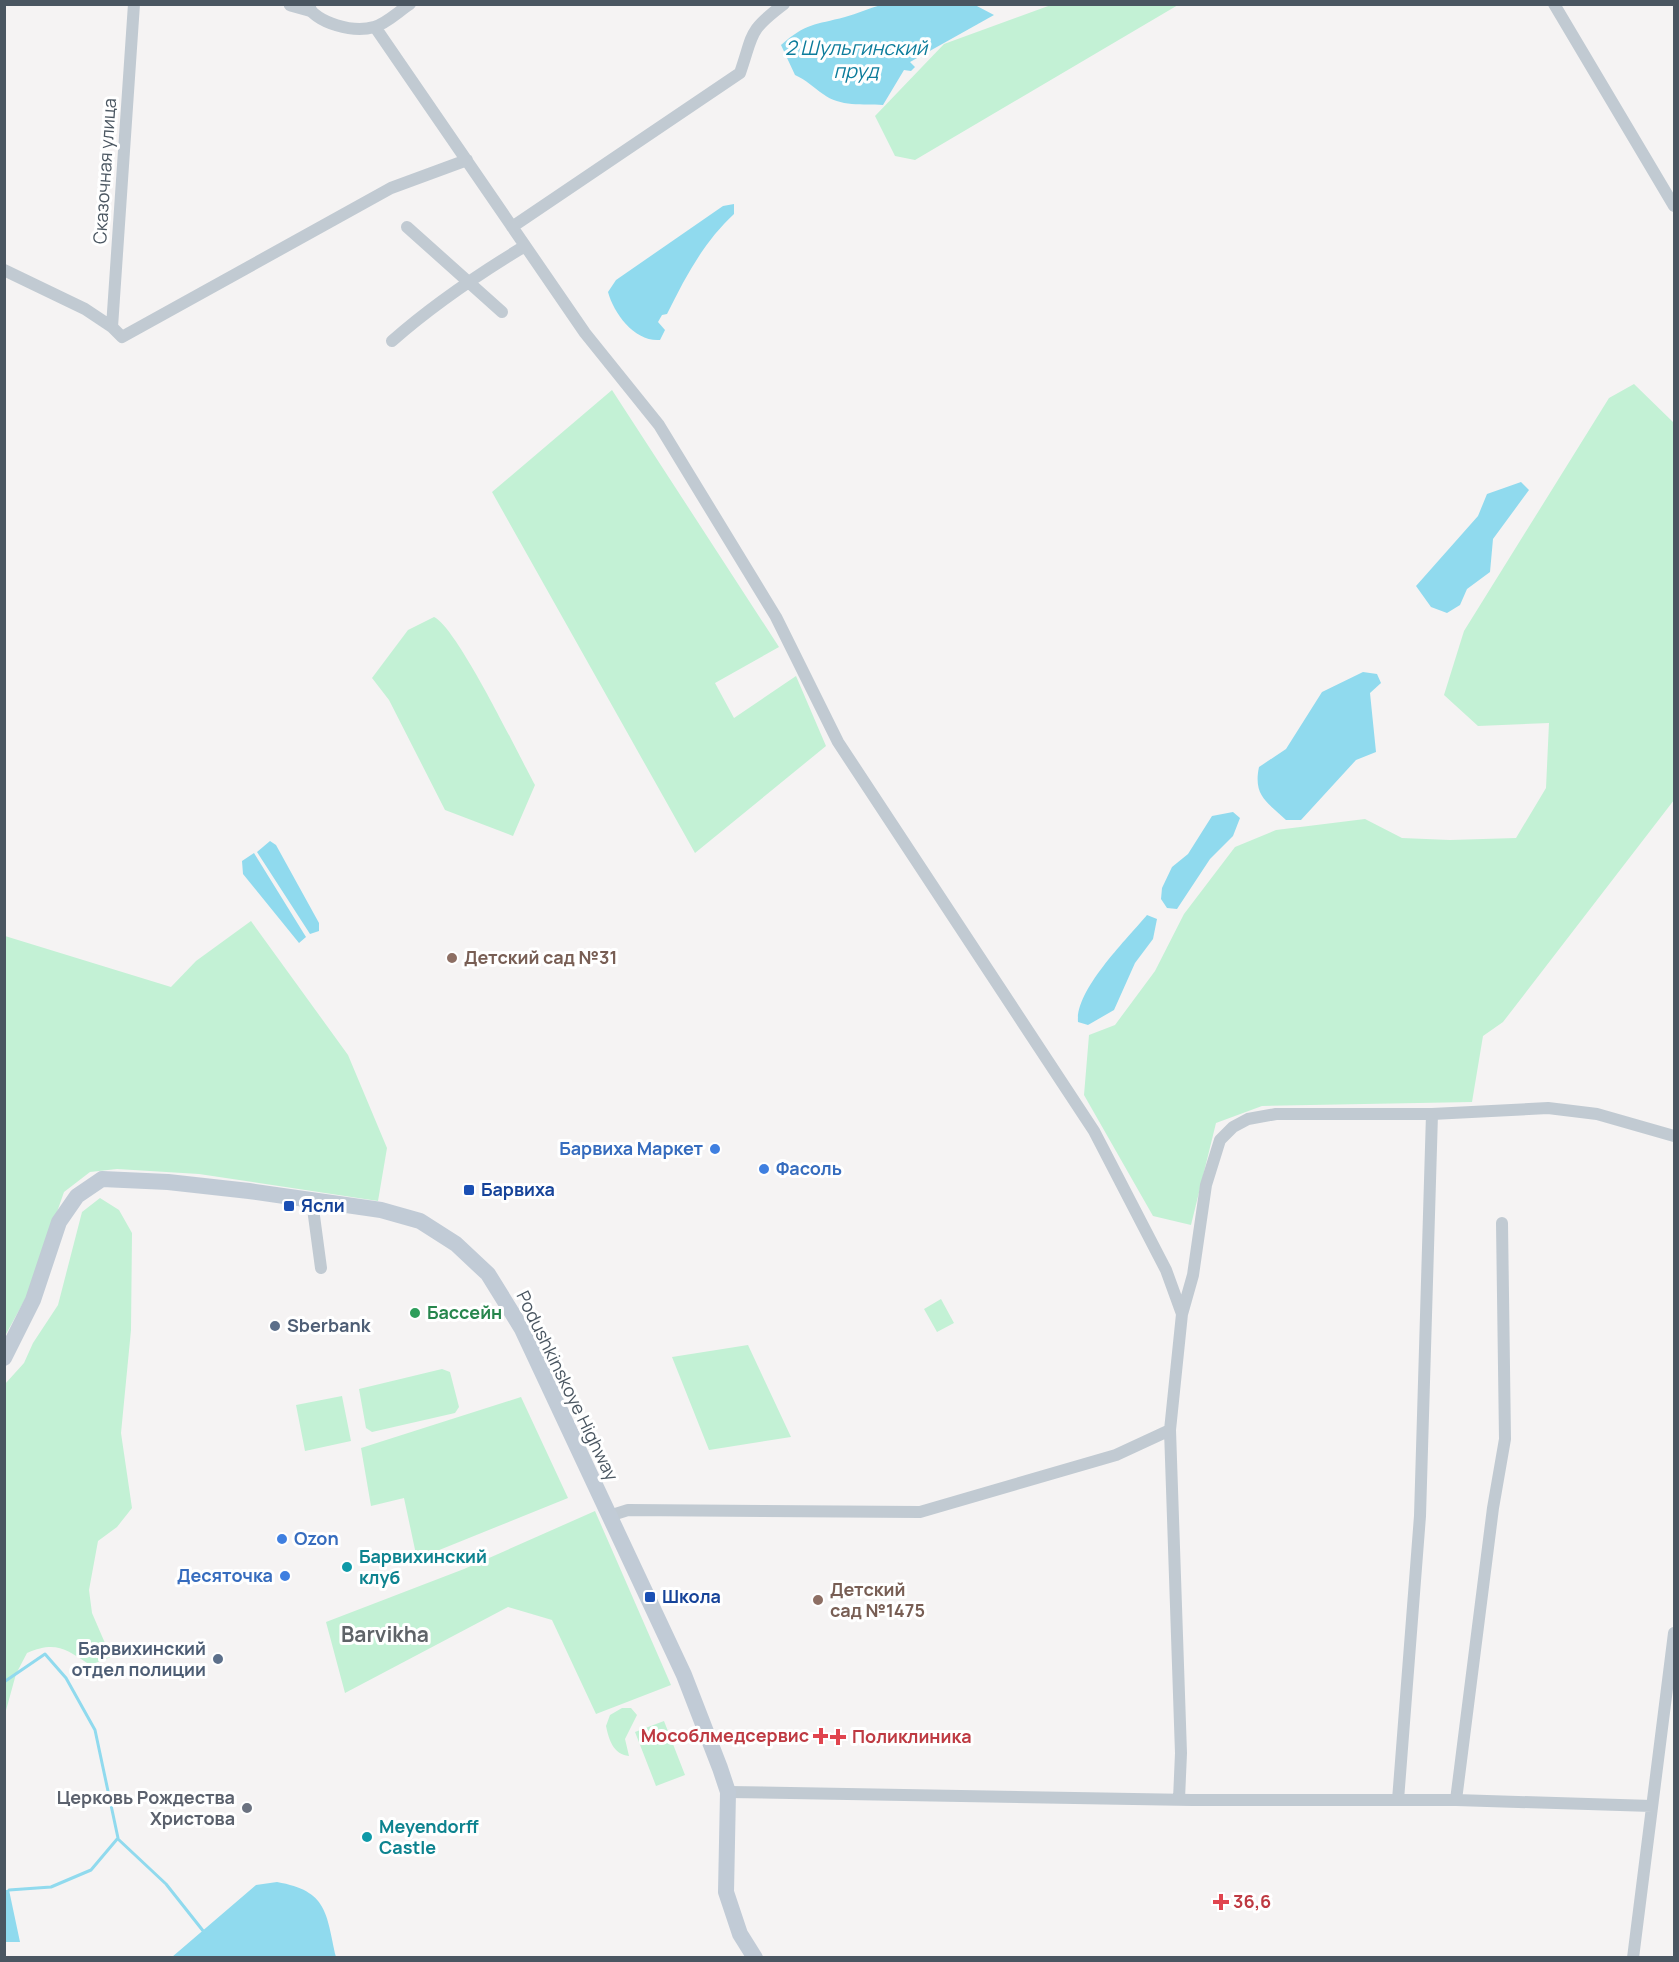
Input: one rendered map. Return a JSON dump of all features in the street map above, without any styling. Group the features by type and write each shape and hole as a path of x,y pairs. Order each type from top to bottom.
{"main road":[{"name":"Podushkinskoye Highway","path":"4,1358 33,1299 59,1222 77,1196 102,1179 168,1182 381,1210 420,1221 456,1244 488,1274 504,1296 522,1329 684,1675 728,1792 726,1892 740,1934 755,1958"}],"street":[{"name":"Сказочная улица","path":"112,327 134,4"},
{"path":"291,4 307,7 329,22 350,29 375,27 410,4"},
{"path":"512,227 740,73 748,40 759,22 784,4"},
{"path":"1554,4 1674,206"},
{"path":"375,27 585,333 659,425 776,617 838,742 1094,1131 1166,1270 1182,1314"},
{"path":"4,270 85,309 112,327 122,337 391,188 467,160"},
{"path":"407,227 502,312"},
{"path":"392,341 430,308 467,281 525,246"},
{"path":"1179,1799 1181,1753 1170,1430 1182,1314 1193,1275 1206,1185 1220,1140 1233,1127 1248,1119 1276,1114 1432,1114 1548,1108 1572,1110 1674,1136"},
{"path":"1398,1800 1420,1516 1432,1114"},
{"path":"312,1201 321,1268"},
{"path":"1456,1800 1493,1508 1505,1439 1502,1223"},
{"path":"609,1516 628,1510 920,1512 1116,1455 1170,1430"},
{"path":"1633,1958 1674,1633"},
{"path":"728,1792 1179,1799 1456,1800 1652,1806"}],"green space":[{"path":"1051,5 1178,5 915,160 895,156 875,116 944,44"},
{"path":"1634,384 1674,423 1674,800 1503,1022 1483,1036 1472,1102 1262,1106 1216,1123 1191,1225 1153,1216 1084,1095 1089,1035 1115,1025 1155,971 1184,914 1235,847 1276,830 1365,819 1402,838 1450,840 1516,838 1546,788 1549,723 1478,726 1444,695 1464,631 1609,398"},
{"path":"612,390 779,647 715,683 734,718 796,676 826,746 695,853 492,492"},
{"path":"434,617 457,643 472,667 535,785 513,836 445,810 389,700 372,678 408,630"},
{"path":"251,921 348,1055 387,1148 378,1201 199,1174 117,1169 90,1172 64,1192 29,1292 5,1336 5,936 171,987 196,961"},
{"path":"100,1198 119,1210 132,1233 131,1330 121,1433 132,1508 117,1527 98,1541 89,1590 92,1613 111,1657 90,1665 60,1648 45,1647 27,1653 16,1674 5,1714 5,1384 24,1363 33,1343 58,1305 82,1212"},
{"path":"941,1299 954,1323 937,1332 924,1309"},
{"path":"748,1345 791,1437 709,1450 672,1357"},
{"path":"442,1369 450,1372 459,1407 455,1413 372,1432 366,1428 359,1389"},
{"path":"342,1396 351,1441 305,1451 296,1405"},
{"path":"521,1397 568,1498 417,1559 404,1498 371,1506 361,1448"},
{"path":"595,1511 671,1685 596,1714 552,1620 508,1607 345,1693 326,1622 464,1569"},
{"path":"622,1708 631,1708 637,1715 625,1739 629,1756 615,1749 606,1726 610,1715"},
{"path":"664,1721 685,1775 656,1786 635,1732"}],"water":[{"name":"2 Шульгинский пруд","path":"881,5 975,5 994,15 910,62 915,67 911,71 904,70 883,105 837,101 795,75 781,45 797,32 811,26"},
{"path":"734,204 734,214 704,248 667,314 662,315 658,322 665,330 660,340 642,336 634,331 620,317 608,292 616,280 723,206"},
{"path":"1521,482 1529,490 1493,539 1490,572 1467,589 1460,605 1447,613 1431,607 1416,586 1478,516 1487,494"},
{"path":"1363,672 1377,674 1381,683 1370,693 1376,752 1356,760 1301,820 1286,820 1263,798 1258,785 1259,767 1286,749 1322,692"},
{"path":"1233,812 1240,818 1233,836 1210,859 1177,909 1167,908 1161,899 1162,888 1172,867 1188,854 1212,816"},
{"path":"270,841 276,845 319,923 319,931 310,934 257,852"},
{"path":"254,853 306,937 299,943 243,874 242,861"},
{"path":"1147,915 1157,919 1153,939 1135,963 1114,1010 1088,1025 1078,1022 1079,1009 1093,980"},
{"path":"277,1882 306,1891 322,1906 330,1928 336,1957 172,1957 256,1885"},
{"path":"4,1890 9,1890 20,1942 5,1942"}],"waterway":[{"path":"4,1682 45,1654 66,1678 95,1730 118,1838 91,1870 51,1887 9,1890"},
{"path":"118,1839 166,1884 204,1932"}],"place":[{"name":"Детский сад №31","path":"452,958"},
{"name":"Барвиха Маркет","path":"715,1149"},
{"name":"Фасоль","path":"764,1169"},
{"name":"Барвиха","path":"469,1190"},
{"name":"Ясли","path":"289,1206"},
{"name":"Бассейн","path":"415,1313"},
{"name":"Sberbank","path":"275,1326"},
{"name":"Ozon","path":"282,1539"},
{"name":"Барвихинский клуб","path":"347,1567"},
{"name":"Десяточка","path":"285,1576"},
{"name":"Школа","path":"650,1597"},
{"name":"Детский сад №1475","path":"818,1600"},
{"name":"Барвихинский отдел полиции","path":"218,1659"},
{"name":"Мособлмедсервис","path":"821,1736"},
{"name":"Поликлиника","path":"838,1737"},
{"name":"Церковь Рождества Христова","path":"247,1808"},
{"name":"Meyendorff Castle","path":"367,1837"},
{"name":"36,6","path":"1221,1902"}],"district":[{"name":"Barvikha","path":"385,1635"}]}
